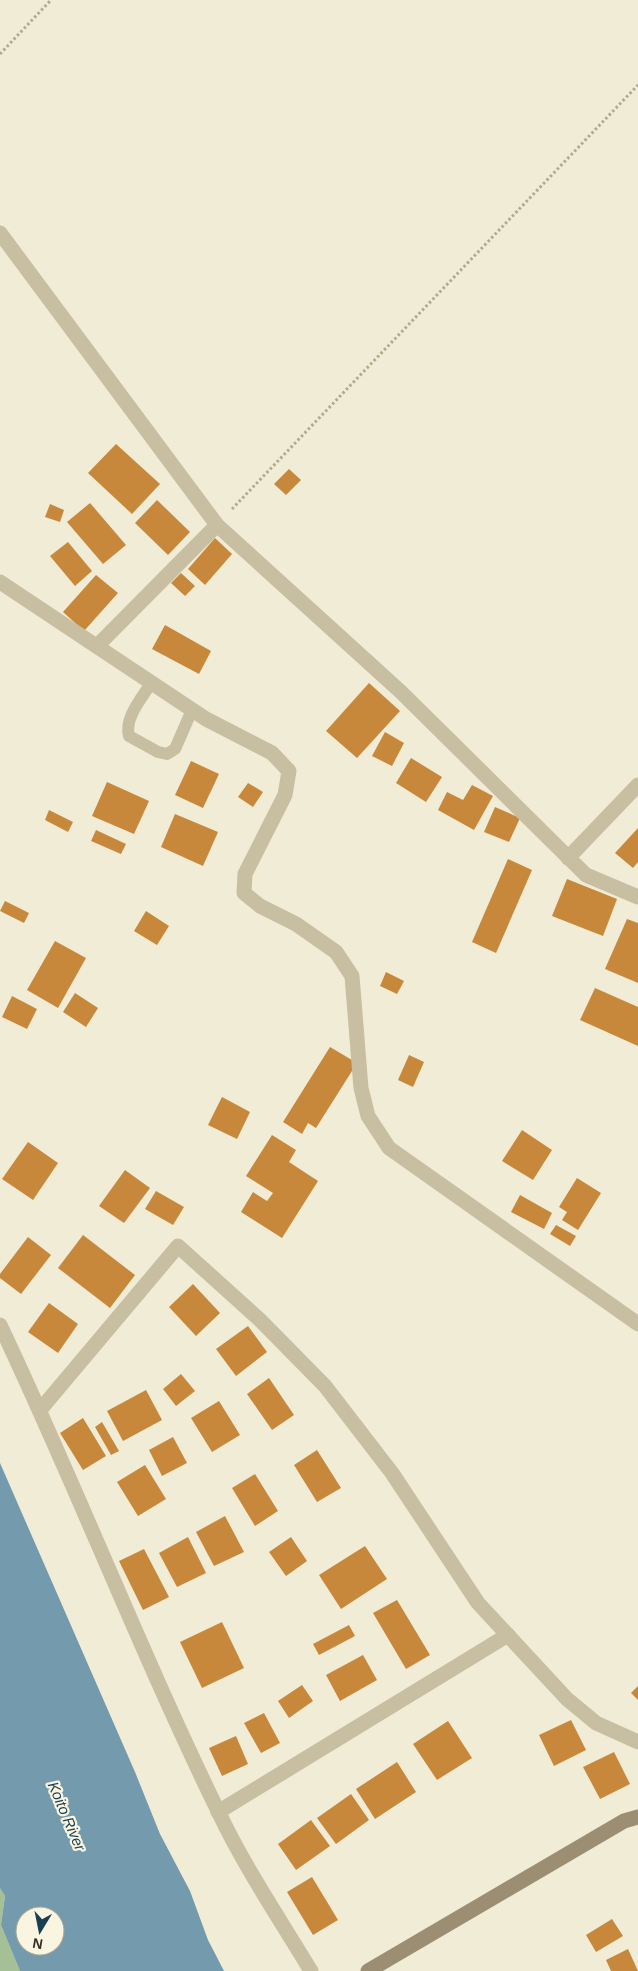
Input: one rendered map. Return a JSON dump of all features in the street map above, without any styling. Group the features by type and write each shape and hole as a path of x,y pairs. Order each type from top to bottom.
{"street":[{"path":"0,233 217,525 401,692 586,875 638,897"},
{"path":"97,646 217,525"},
{"path":"0,582 192,710 272,753 289,771 285,795 245,874 244,893 260,906 296,924 336,952 352,976 361,1088 368,1116 389,1148 638,1324"},
{"path":"568,858 638,785"},
{"path":"40,1410 178,1246 260,1320 325,1386 392,1473 478,1603 567,1698 596,1723 638,1742"},
{"path":"0,1325 40,1410 102,1558 218,1812 311,1971"},
{"path":"218,1812 508,1635"},
{"path":"368,1971 624,1821 638,1817"}],"lane":[{"path":"151,683 133,713 127,729 129,736 158,752 167,754 175,749 192,710"}],"path":[{"path":"0,54 52,0"},
{"path":"217,525 638,85"}],"green space":[{"path":"0,1888 5,1896 1,1925 20,1971 0,1971"}],"water":[{"name":"Koito River","path":"0,1463 135,1772 160,1834 190,1891 208,1940 224,1971 20,1971 1,1925 5,1896 0,1888"}],"building":[{"path":"116,444 160,484 132,514 88,473"},
{"path":"289,469 301,480 286,495 274,484"},
{"path":"157,500 190,532 168,555 135,523"},
{"path":"90,503 126,545 103,564 67,522"},
{"path":"50,504 64,510 60,522 45,517"},
{"path":"215,538 232,554 205,585 188,569"},
{"path":"68,542 92,571 75,586 50,556"},
{"path":"181,573 195,586 185,596 171,583"},
{"path":"96,575 118,593 84,631 63,612"},
{"path":"165,625 211,651 199,674 152,649"},
{"path":"369,683 400,711 357,758 326,731"},
{"path":"385,732 404,743 392,766 372,756"},
{"path":"411,758 442,777 426,802 396,783"},
{"path":"191,761 219,774 203,808 175,795"},
{"path":"107,782 149,801 134,834 92,816"},
{"path":"248,783 263,792 253,807 238,797"},
{"path":"472,785 493,796 474,830 438,810 447,792 463,800"},
{"path":"495,807 520,818 509,842 484,832"},
{"path":"49,810 73,822 68,832 45,820"},
{"path":"175,814 218,832 203,866 161,847"},
{"path":"638,828 638,862 633,868 615,853"},
{"path":"96,830 126,844 121,854 91,841"},
{"path":"508,859 532,870 496,953 472,942"},
{"path":"567,879 617,899 603,936 552,916"},
{"path":"5,901 29,913 24,923 0,911"},
{"path":"146,911 169,926 157,945 134,931"},
{"path":"627,919 638,923 638,983 605,969"},
{"path":"55,941 86,958 58,1008 27,990"},
{"path":"386,972 404,981 397,994 380,986"},
{"path":"595,988 638,1007 638,1046 580,1020"},
{"path":"75,993 98,1008 86,1027 63,1012"},
{"path":"12,996 37,1009 27,1029 2,1017"},
{"path":"330,1047 357,1063 316,1128 308,1123 302,1134 283,1122"},
{"path":"409,1055 424,1062 413,1087 398,1080"},
{"path":"222,1097 250,1112 237,1139 208,1125"},
{"path":"522,1130 552,1150 533,1180 502,1161"},
{"path":"272,1135 296,1150 289,1162 318,1181 282,1238 241,1212 253,1192 267,1201 273,1193 246,1176"},
{"path":"28,1142 58,1163 33,1200 2,1179"},
{"path":"125,1170 150,1188 124,1223 99,1206"},
{"path":"577,1178 601,1193 578,1230 562,1220 567,1212 559,1207"},
{"path":"156,1191 184,1207 173,1225 145,1209"},
{"path":"520,1195 552,1213 544,1229 511,1212"},
{"path":"556,1225 576,1236 570,1246 550,1234"},
{"path":"83,1235 135,1275 110,1308 58,1268"},
{"path":"28,1237 51,1255 21,1294 0,1278 0,1274"},
{"path":"193,1284 220,1313 196,1336 169,1307"},
{"path":"49,1303 78,1324 58,1353 28,1332"},
{"path":"248,1326 267,1352 236,1376 216,1349"},
{"path":"181,1374 195,1391 176,1406 163,1389"},
{"path":"269,1378 294,1415 272,1430 247,1394"},
{"path":"146,1390 162,1420 123,1441 107,1411"},
{"path":"219,1401 240,1435 212,1452 191,1418"},
{"path":"83,1418 106,1456 83,1470 60,1433"},
{"path":"102,1422 119,1451 111,1455 95,1427"},
{"path":"173,1437 187,1463 162,1476 149,1450"},
{"path":"317,1450 341,1488 317,1502 294,1465"},
{"path":"145,1465 166,1499 138,1516 117,1482"},
{"path":"255,1474 278,1511 255,1526 232,1488"},
{"path":"225,1516 244,1552 214,1566 196,1532"},
{"path":"188,1537 206,1573 177,1587 159,1553"},
{"path":"291,1537 307,1561 286,1576 269,1552"},
{"path":"365,1546 387,1579 341,1609 319,1575"},
{"path":"144,1549 169,1597 143,1610 119,1561"},
{"path":"397,1600 430,1655 406,1669 373,1613"},
{"path":"222,1622 244,1668 202,1688 180,1642"},
{"path":"349,1625 355,1636 319,1655 313,1644"},
{"path":"363,1655 377,1680 340,1701 326,1675"},
{"path":"302,1685 313,1701 289,1718 278,1701"},
{"path":"638,1686 638,1700 631,1693"},
{"path":"264,1713 280,1743 261,1753 244,1723"},
{"path":"571,1720 586,1750 554,1766 539,1735"},
{"path":"448,1721 472,1758 437,1780 413,1744"},
{"path":"236,1736 248,1764 222,1776 209,1748"},
{"path":"614,1752 630,1784 600,1799 583,1767"},
{"path":"397,1762 416,1792 375,1819 356,1789"},
{"path":"351,1794 369,1820 336,1844 317,1818"},
{"path":"311,1820 330,1846 296,1870 278,1844"},
{"path":"312,1877 338,1920 313,1935 287,1892"},
{"path":"612,1919 623,1936 596,1952 586,1935"},
{"path":"628,1949 638,1971 611,1971 606,1960"}]}
